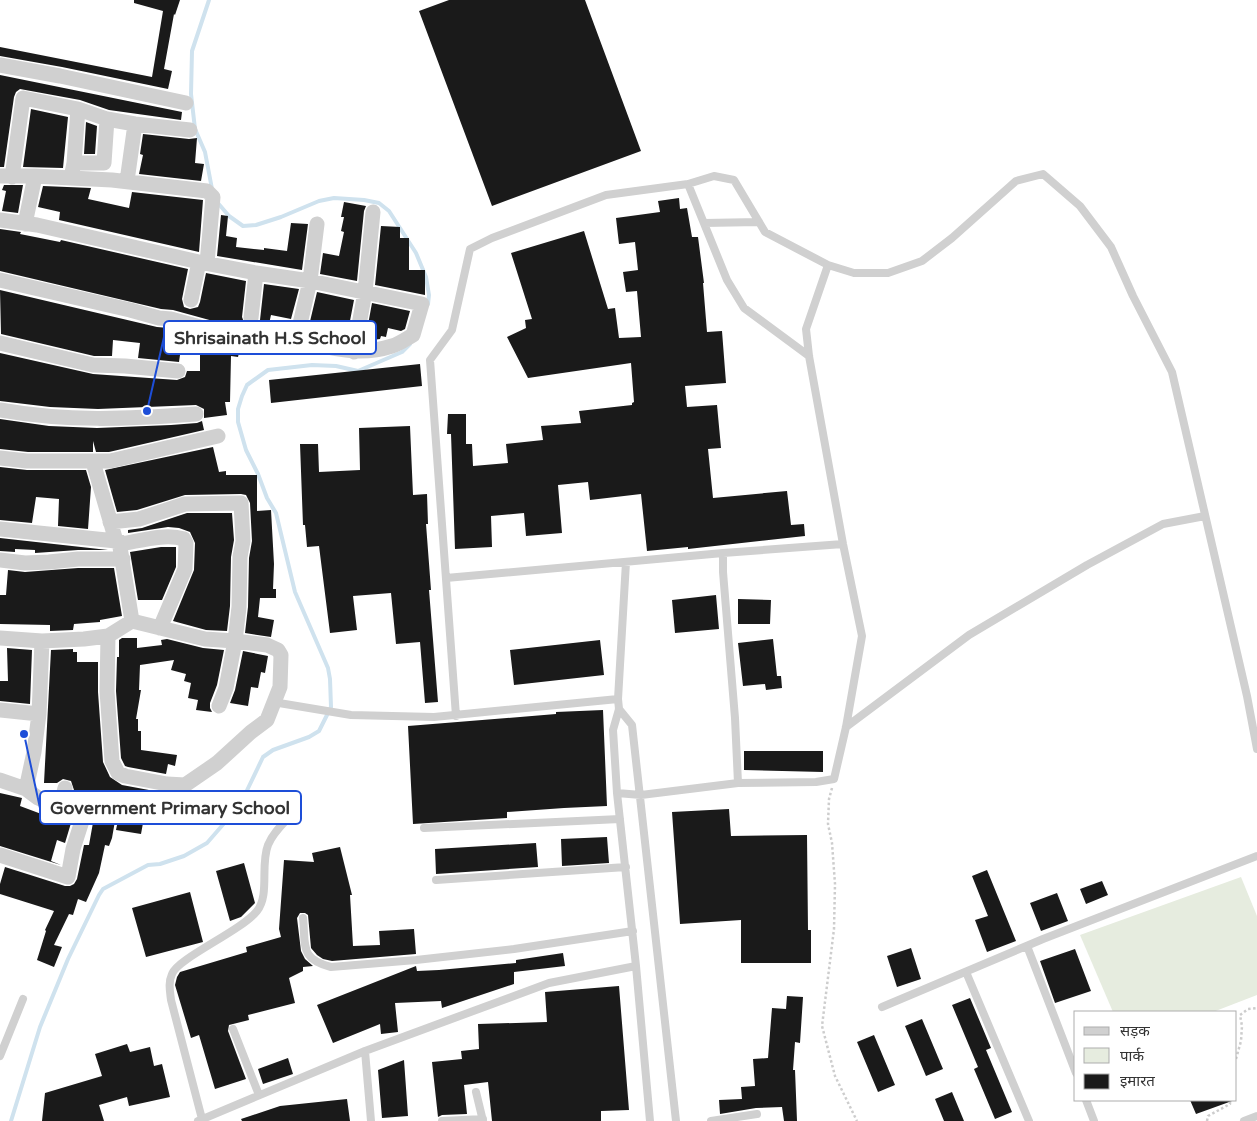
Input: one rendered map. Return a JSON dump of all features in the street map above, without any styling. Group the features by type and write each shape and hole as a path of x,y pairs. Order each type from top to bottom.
{"street":[{"path":"0,65 186,103"},
{"path":"190,130 107,119 78,109 23,98 6,176 127,181 206,191 213,197 203,263 191,300"},
{"path":"71,178 78,109"},
{"path":"74,163 104,163 107,119"},
{"path":"127,181 135,124"},
{"path":"25,224 35,176"},
{"path":"354,352 364,292 373,212"},
{"path":"0,220 203,263 310,281 422,304 413,335 394,346 366,352 354,352 296,341 310,281 317,224"},
{"path":"251,318 256,273"},
{"path":"0,280 222,333"},
{"path":"0,343 93,365 178,371"},
{"path":"0,410 74,419 127,419 196,414"},
{"path":"0,458 27,461 110,461 218,436"},
{"path":"93,462 119,548 132,621"},
{"path":"110,522 140,520 185,504 240,503 243,541 240,557 239,607 226,688 219,706"},
{"path":"0,529 119,548"},
{"path":"0,560 39,563 78,559 157,538 184,539 186,543 184,568 160,628"},
{"path":"0,638 42,641 108,636 132,621 205,639 267,645 278,650 281,655 278,702 267,720 217,763 185,785 167,784 125,776 118,773 112,761 107,691 108,636"},
{"path":"26,789 34,752 39,714 42,641"},
{"path":"0,710 39,714"},
{"path":"0,780 26,789 38,798 83,818 73,849 68,877 0,855"},
{"path":"60,808 66,788"}],"lane":[{"path":"456,716 430,360 452,330 470,249 492,238 606,195 688,184 714,176 734,180 765,232 828,265 854,273 888,273 922,262 1016,181 1043,174 1080,206 1111,247 1133,296 1172,372 1247,696 1257,749"},
{"path":"688,184 727,280 744,308 808,356"},
{"path":"704,223 759,222"},
{"path":"618,793 641,795 738,783 816,782 834,779 846,727 862,636 808,356 806,329 828,265"},
{"path":"846,727 968,635 1087,565 1163,524 1206,516"},
{"path":"446,578 723,552 843,544"},
{"path":"723,552 738,783"},
{"path":"626,562 618,699 620,710 632,725 676,1121"},
{"path":"278,702 351,716 434,717 618,699"},
{"path":"620,710 613,730 650,1121"},
{"path":"294,812 274,833 268,844 263,863 263,895 258,910 244,924 187,960 172,972 169,984 170,1000 200,1120 365,1051 549,983 636,966"},
{"path":"424,828 620,819"},
{"path":"882,1007 1027,946 1257,856"},
{"path":"436,880 626,867"},
{"path":"303,918 306,953 310,959 331,967 514,949 632,932"},
{"path":"1027,946 1074,1068"},
{"path":"966,972 1029,1121"},
{"path":"0,1056 23,999"},
{"path":"233,1029 259,1095"},
{"path":"365,1051 372,1121"},
{"path":"442,1121 483,1120 476,1092"},
{"path":"1086,1101 1094,1121"},
{"path":"711,1121 757,1114"},
{"path":"1244,1121 1257,1116"}],"path":[{"path":"834,779 829,799 828,824 832,843 835,884 834,929 822,1026 836,1076 857,1121"},
{"path":"1237,1056 1241,1042 1242,1026 1240,1016 1248,1009 1257,1008"},
{"path":"1207,1121 1208,1116 1230,1104 1230,1101"}],"green space":[{"path":"1241,877 1257,916 1257,995 1216,1011 1113,1011 1080,935"}],"building":[{"path":"134,0 180,0 174,14 164,69 172,71 168,89 0,56 0,47 152,77 163,11 134,3"},
{"path":"449,0 585,0 641,151 492,206 419,11"},
{"path":"0,75 182,112 181,120 109,110 80,100 20,89 14,97 4,167 0,167"},
{"path":"31,109 68,117 63,168 23,167"},
{"path":"86,122 97,126 95,154 84,154"},
{"path":"143,134 189,139 197,138 195,163 204,164 201,181 139,174 143,155 140,154"},
{"path":"4,185 23,185 18,213 2,211 6,191 2,190"},
{"path":"43,186 91,188 88,199 129,208 132,192 203,200 199,252 59,220 60,212 38,207"},
{"path":"679,198 680,209 687,208 692,237 698,237 704,283 707,332 722,331 726,383 685,386 687,407 717,405 721,448 708,449 713,498 787,491 791,525 804,524 805,536 688,549 688,547 647,551 641,494 590,500 588,482 558,485 562,533 526,536 524,513 491,516 492,547 455,549 451,434 447,434 448,414 466,414 466,444 472,444 473,466 508,463 506,444 543,440 541,426 581,423 579,411 632,405 634,402 631,363 528,378 507,337 526,328 525,320 532,319 511,253 584,231 608,309 615,308 619,338 641,337 637,291 626,292 623,272 638,270 635,242 619,244 616,218 660,212 658,201"},
{"path":"344,202 366,206 357,281 320,274 323,253 339,256 344,232 341,231 344,217 341,217"},
{"path":"221,215 228,216 226,236 237,238 236,247 264,250 264,248 287,251 291,223 308,224 302,270 217,256"},
{"path":"381,226 400,227 400,238 409,238 409,270 425,270 425,295 375,285"},
{"path":"0,229 21,232 20,234 60,242 61,240 188,269 182,299 184,307 190,309 198,307 206,273 246,281 242,317 245,325 249,327 255,326 260,320 264,284 299,289 291,319 271,315 269,324 261,322 255,342 242,340 238,357 231,356 230,402 225,402 227,415 204,418 204,409 196,405 98,409 50,407 0,401 0,353 93,374 177,380 185,377 187,371 200,371 200,352 181,348 179,362 138,358 140,343 113,340 112,356 94,356 1,334 0,290 157,327 169,328 220,342 228,340 231,336 231,331 224,324 173,310 161,309 0,271"},
{"path":"317,292 354,300 349,326 329,323 325,337 307,334"},
{"path":"372,303 410,311 405,329 401,331 388,328 386,337 381,336 380,339 365,341"},
{"path":"420,364 422,386 271,403 269,380"},
{"path":"0,419 49,426 97,428 171,425 202,421 204,430 109,452 96,452 93,441 93,452 28,452 0,449"},
{"path":"410,426 413,495 427,494 428,524 426,524 431,590 429,590 438,702 425,703 420,642 396,644 391,593 353,596 357,630 330,633 319,546 307,547 305,525 303,525 300,444 318,444 319,472 360,470 359,428"},
{"path":"213,447 219,472 226,471 226,475 257,475 257,511 271,510 274,564 273,589 276,589 276,598 260,598 258,617 274,620 271,637 245,633 248,607 249,558 252,541 250,503 246,495 185,495 137,510 117,512 105,470"},
{"path":"0,467 27,470 86,470 91,487 88,529 58,526 59,499 36,497 32,523 0,520"},
{"path":"187,513 232,513 234,540 231,557 230,606 227,631 206,630 173,621 194,570 195,543 190,532 168,527 128,533 128,530 142,528"},
{"path":"0,538 108,550 35,553 35,550 15,549 15,552 0,551"},
{"path":"161,547 176,547 176,567 162,600 138,600 130,552"},
{"path":"78,568 114,568 122,616 100,620 100,622 74,624 73,630 50,631 50,625 0,624 0,595 6,595 8,570 25,572"},
{"path":"716,595 719,629 675,633 672,600"},
{"path":"738,599 771,600 770,624 738,624"},
{"path":"122,638 137,638 137,648 162,645 161,640 167,639 203,648 224,650 217,685 210,703 212,712 196,710 198,700 188,698 191,683 184,681 186,674 171,670 174,660 140,665 139,690 141,690 136,719 138,719 138,731 141,731 141,750 177,755 175,766 168,764 166,774 125,766 121,758 116,691 117,657 119,657 119,640"},
{"path":"773,639 777,676 781,676 782,688 766,690 765,684 743,686 738,643"},
{"path":"600,640 604,675 514,685 510,650"},
{"path":"7,648 32,650 30,704 0,701 0,681 8,681"},
{"path":"73,649 73,652 77,652 77,662 98,662 103,762 110,777 122,785 149,790 141,834 116,830 122,800 97,797 90,812 71,802 74,790 71,781 63,779 57,783 44,783 51,650"},
{"path":"243,651 268,656 265,673 261,672 258,688 251,687 248,706 230,703 235,690"},
{"path":"603,710 607,806 507,812 507,818 413,824 408,726 556,714 556,712"},
{"path":"744,751 823,751 823,772 744,770"},
{"path":"0,793 22,798 20,806 60,821 61,818 71,823 65,843 57,840 51,861 61,865 0,846"},
{"path":"729,809 731,836 807,835 808,930 811,930 811,963 741,963 741,920 680,924 672,812"},
{"path":"94,817 115,821 112,838 109,846 105,845 99,873 86,902 78,899 73,915 69,914 54,945 62,947 54,967 37,960 45,930 54,911 0,894 0,884 5,867 65,886 74,884 77,879 84,845 89,845"},
{"path":"607,837 609,863 562,866 561,839"},
{"path":"536,843 538,867 436,874 435,849"},
{"path":"340,847 352,895 350,895 353,946 380,945 379,931 414,929 416,954 332,961 323,959 311,948 308,915 300,913 297,918 301,951 305,959 313,966 303,967 303,971 289,978 295,1003 248,1015 249,1020 229,1025 228,1031 246,1079 215,1089 199,1035 191,1038 175,985 177,977 180,972 247,952 246,947 281,937 279,929 284,860 314,862 312,853"},
{"path":"244,863 255,903 241,917 230,921 216,871"},
{"path":"987,870 1016,941 987,952 975,920 988,916 972,876"},
{"path":"1102,881 1108,895 1086,904 1080,889"},
{"path":"190,892 203,942 146,957 132,908"},
{"path":"1057,893 1068,921 1041,931 1030,903"},
{"path":"911,948 921,979 897,987 887,956"},
{"path":"1075,949 1091,991 1055,1003 1040,961"},
{"path":"563,953 565,966 514,972 514,984 442,1008 441,1001 395,1003 398,1032 381,1034 380,1024 333,1043 317,1005 416,966 417,971 439,970 516,963 516,960"},
{"path":"619,986 629,1110 601,1111 601,1121 492,1121 488,1082 464,1085 467,1114 442,1115 438,1117 432,1062 462,1059 461,1051 479,1049 478,1024 547,1022 545,992"},
{"path":"787,996 803,997 800,1043 795,1042 793,1070 795,1070 797,1121 784,1121 782,1107 756,1108 720,1114 719,1100 742,1099 741,1087 755,1086 753,1059 768,1058 772,1008 786,1009"},
{"path":"970,998 991,1048 986,1050 1012,1112 995,1119 974,1069 978,1067 952,1005"},
{"path":"922,1019 943,1069 926,1076 905,1026"},
{"path":"874,1035 895,1085 878,1092 857,1042"},
{"path":"127,1044 130,1052 150,1047 154,1066 162,1064 170,1097 129,1106 127,1097 99,1105 104,1121 42,1121 45,1093 102,1076 95,1054"},
{"path":"288,1058 293,1074 263,1084 258,1069"},
{"path":"404,1060 408,1116 382,1118 378,1070"},
{"path":"952,1092 964,1121 944,1121 935,1099"},
{"path":"347,1099 350,1121 242,1121 241,1119 280,1106"},
{"path":"1190,1101 1232,1101 1196,1114"}],"waterway":[{"path":"209,0 192,51 191,94 195,129 205,152 212,189"},
{"path":"217,202 229,216 243,226 256,225 319,201 334,198 379,203 389,211 416,253 426,277 429,295 428,304"},
{"path":"11,1121 40,1027 68,959 103,889 148,865 160,864 184,856 207,843 240,805 263,757 273,750 309,737 319,731 331,707 328,668 295,592 276,513 267,498 246,450 238,422 238,409 247,385 268,370 312,365 336,366 358,371 402,352 410,344"}],"place":[{"name":"Shrisainath H.S School","path":"147,411"},
{"name":"Government Primary School","path":"24,734"}]}
